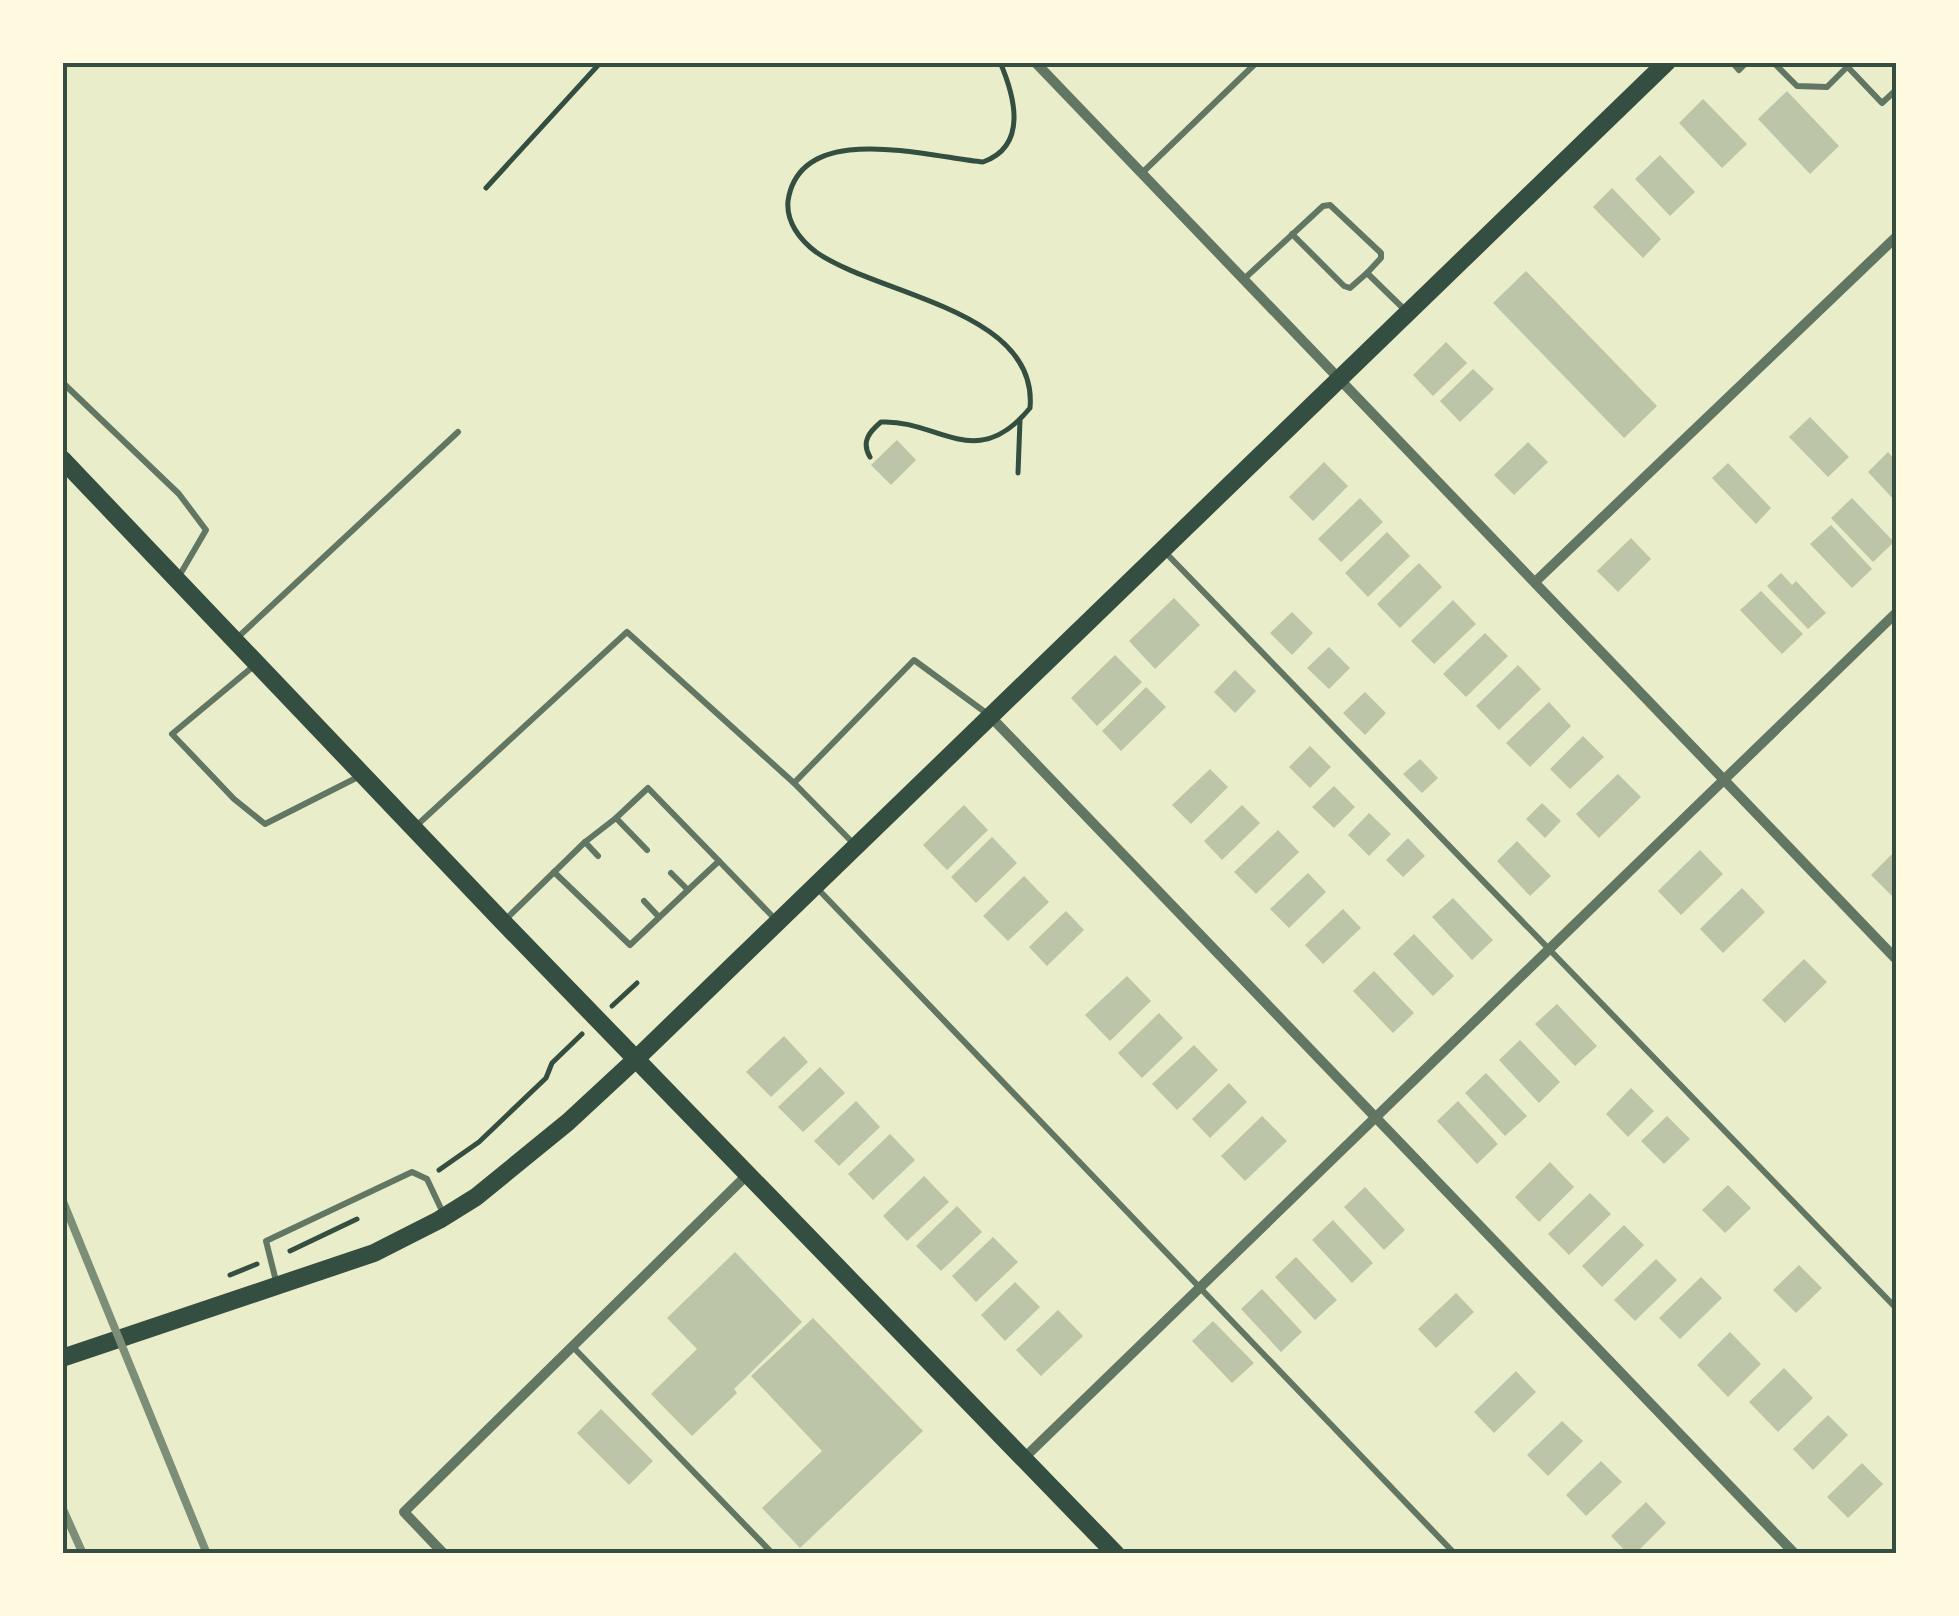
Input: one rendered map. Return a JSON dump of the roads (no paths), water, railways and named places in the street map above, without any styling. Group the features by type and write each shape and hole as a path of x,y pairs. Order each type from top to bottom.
{"main road":[{"path":"62,1358 374,1253 476,1196 568,1122 1666,62"},
{"path":"62,459 503,922 1116,1554"}],"street":[{"path":"1035,62 1895,954"},
{"path":"1535,582 1896,237"},
{"path":"1023,1459 1896,613"},
{"path":"990,716 1796,1554"},
{"path":"444,1554 404,1512 748,1174"}],"lane":[{"path":"1142,173 1258,62"},
{"path":"1732,62 1739,70 1748,62"},
{"path":"1774,62 1796,86 1827,87 1845,65 1882,104 1896,90"},
{"path":"1244,279 1292,234 1322,206 1335,208 1381,258 1350,288 1292,234"},
{"path":"1367,273 1408,312"},
{"path":"62,382 179,494 206,530 177,579"},
{"path":"235,640 458,432"},
{"path":"1162,549 1896,1308"},
{"path":"414,828 627,632 794,783 856,846"},
{"path":"794,783 914,660 990,716"},
{"path":"257,663 172,734 265,824 364,775"},
{"path":"503,922 585,842 648,788 777,920"},
{"path":"616,818 648,850"},
{"path":"585,842 598,856"},
{"path":"554,872 630,945 718,861"},
{"path":"671,874 688,890"},
{"path":"815,886 1455,1554"},
{"path":"644,901 660,917"},
{"path":"277,1286 266,1241 412,1172 426,1179 445,1216"},
{"path":"571,1344 772,1554"}],"railway":[{"path":"62,1199 207,1554"},
{"path":"62,1507 83,1554"},
{"path":"62,1548 65,1554"}]}
